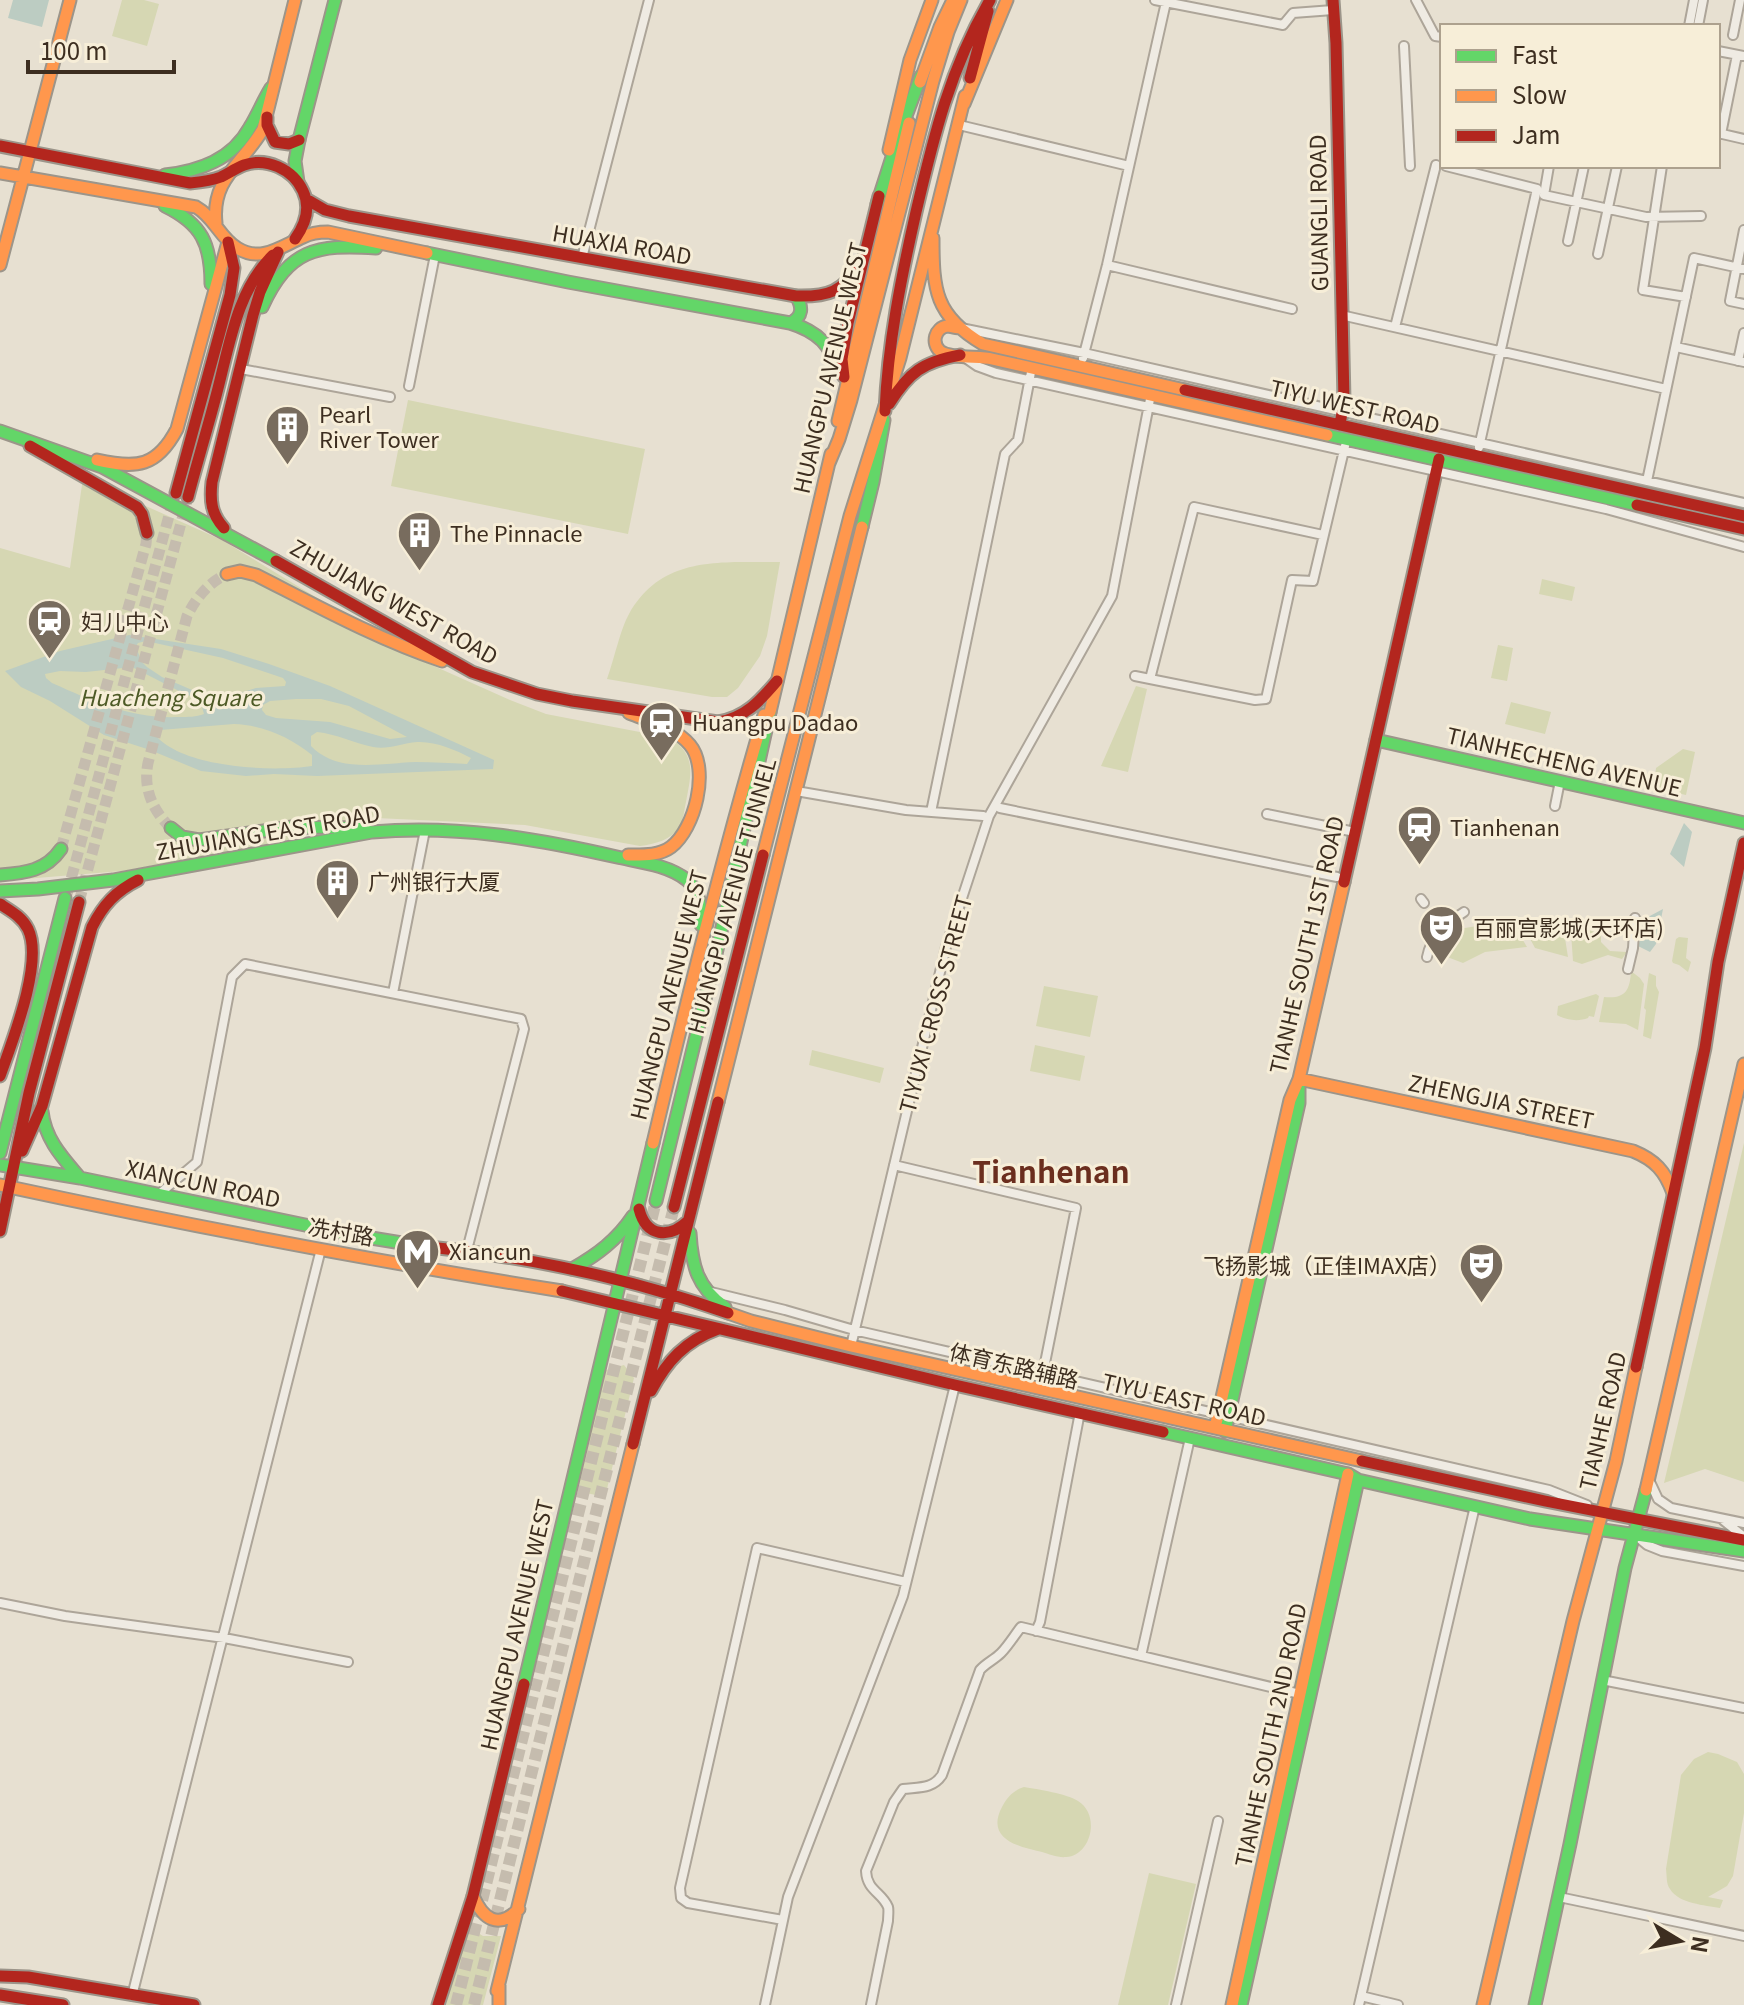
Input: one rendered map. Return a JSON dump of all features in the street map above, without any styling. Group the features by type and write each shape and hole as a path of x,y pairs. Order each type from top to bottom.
{"main road":[{"path":"0,265 70,0"},
{"path":"216,225 214,205 220,185 258,140 267,116 295,0"},
{"path":"295,239 305,222 306,199 295,161 335,0"},
{"path":"845,391 842,359 852,302 910,60 932,0"},
{"name":"HUANGPU AVENUE WEST","path":"438,2005 473,1896 695,965 752,753 777,680 921,76 953,0"},
{"path":"829,463 847,412 940,56 961,0"},
{"path":"885,411 991,0"},
{"path":"496,2005 873,482 882,438 888,346 894,309 938,121 954,71 991,0"},
{"path":"964,104 1007,0"},
{"name":"GUANGLI ROAD","path":"1333,5 1344,400 1340,425"},
{"path":"877,204 921,76"},
{"path":"153,176 202,169 225,156 250,129 276,81"},
{"path":"267,116 267,125 275,142 289,144 299,140"},
{"path":"0,146 190,183 229,174 248,163 264,163 279,166 299,182"},
{"path":"0,173 196,207 216,225 228,242 233,260 232,287 176,493"},
{"path":"150,199 181,214 202,234 211,261 208,312"},
{"name":"HUAXIA ROAD","path":"306,199 325,210 354,217 796,296 817,297 834,293 852,278 859,265 877,204"},
{"path":"349,236 354,217"},
{"path":"933,226 933,272 937,295 946,312 961,328"},
{"name":"HUAXIA ROAD","path":"188,497 242,305 256,273 267,259 295,239 321,231 790,323 818,334 825,342 837,363 845,391"},
{"path":"51,448 123,466 158,457 167,449 177,429 228,242"},
{"path":"228,242 245,253 278,252"},
{"path":"237,539 215,518 210,507 210,496 241,369 269,290 295,259 319,249 345,245 419,252"},
{"path":"237,384 260,292 278,252"},
{"path":"790,323 801,314 801,304 796,296"},
{"path":"960,355 941,352 934,341 935,335 944,326 961,328"},
{"name":"TIYU WEST ROAD","path":"961,328 976,340 994,347 1340,425 1479,450 1744,516"},
{"path":"885,411 909,374 925,364 960,355"},
{"name":"TIYU WEST ROAD","path":"960,355 978,356 1031,374 1438,465 1744,529"},
{"name":"HUANGPU AVENUE TUNNEL","path":"674,1207 846,529 885,411"},
{"path":"1,430 137,507 147,533"},
{"name":"ZHUJIANG WEST ROAD","path":"1,430 102,467 237,539 472,672 537,694 706,721 730,721 749,712 777,680"},
{"name":"TIANHE SOUTH 1ST ROAD","path":"1220,1430 1291,1096 1299,1079 1438,465"},
{"path":"227,574 240,571 256,575 373,635 472,672"},
{"name":"HUANGPU AVENUE TUNNEL","path":"656,1201 716,954 777,680"},
{"path":"600,853 652,855 673,846 681,839 691,817 700,777 696,755 684,739 613,707"},
{"name":"TIANHECHENG AVENUE","path":"1376,740 1744,823"},
{"path":"171,828 182,837 199,840 292,827 425,830"},
{"name":"ZHUJIANG EAST ROAD","path":"0,891 65,886 154,873 373,832 486,831 600,853 677,873 697,892 701,910 695,965"},
{"name":"TIANHE ROAD","path":"1483,2005 1573,1621 1603,1512 1705,1048 1718,962 1744,843"},
{"path":"0,875 43,868 58,856 61,849"},
{"path":"0,1231 5,1186 42,1106 98,914 114,894 154,873"},
{"path":"0,1153 65,898"},
{"path":"14,1166 33,1076 79,902"},
{"path":"0,904 23,919 34,948 30,979 0,1076"},
{"path":"1535,2005 1619,1596 1650,1477 1744,1064"},
{"name":"ZHENGJIA STREET","path":"1299,1079 1633,1151 1658,1164 1673,1195"},
{"path":"42,1106 43,1125 56,1149 80,1178"},
{"name":"XIANCUN ROAD","path":"0,1165 80,1178 353,1235 467,1250 572,1269 620,1282"},
{"name":"冼村路","path":"5,1186 165,1220 579,1294 665,1314"},
{"path":"639,1205 644,1224 658,1232 677,1230 689,1220"},
{"path":"572,1269 600,1255 616,1240 639,1205"},
{"path":"689,1220 693,1262 704,1291 751,1321"},
{"name":"TIYU EAST ROAD","path":"620,1282 671,1293 751,1321 851,1346 1530,1498 1744,1539"},
{"name":"TIYU EAST ROAD","path":"665,1314 1530,1519 1744,1551"},
{"path":"642,1409 670,1359 687,1343 719,1328"},
{"name":"TIANHE SOUTH 2ND ROAD","path":"1232,2005 1300,1694 1353,1477"},
{"name":"TIANHE SOUTH 2ND ROAD","path":"1241,2005 1353,1477"},
{"path":"473,1896 481,1913 492,1920 506,1919 519,1909"},
{"path":"0,1976 28,1977 194,2005"},
{"path":"0,1995 63,2005"}],"street":[{"path":"582,258 649,0"},
{"path":"1155,0 1283,25 1293,13 1333,5"},
{"path":"1416,0 1435,36 1440,37"},
{"path":"1689,24 1694,0"},
{"path":"1698,24 1703,0"},
{"path":"1733,35 1740,0"},
{"path":"1080,366 1107,265 1166,2"},
{"path":"1404,46 1410,166"},
{"path":"1720,51 1740,56 1720,133 1744,139"},
{"path":"959,125 1129,166"},
{"path":"1395,327 1440,168"},
{"path":"1549,168 1544,195 1646,217 1701,216"},
{"path":"1568,241 1584,168"},
{"path":"1598,254 1617,168"},
{"path":"1662,168 1643,290 1686,297"},
{"path":"1474,169 1537,189 1479,450"},
{"path":"1744,230 1740,268 1730,301 1744,304"},
{"path":"409,386 435,255"},
{"path":"1647,481 1694,258 1740,268"},
{"path":"1107,265 1292,309"},
{"path":"1341,315 1666,389"},
{"path":"961,328 1343,412 1479,450 1647,481 1744,503"},
{"path":"1676,347 1741,362 1744,333"},
{"path":"241,369 390,397"},
{"path":"931,812 1005,454 1018,440 1031,374"},
{"path":"1257,406 1259,393"},
{"name":"TIYUXI CROSS STREET","path":"851,1346 946,947 989,816 1112,596 1149,400"},
{"path":"1135,676 1255,700 1266,699 1292,580 1313,581 1345,444"},
{"path":"1438,465 1744,547"},
{"path":"1150,679 1194,507 1323,535"},
{"path":"1701,536 1707,519"},
{"path":"1555,806 1560,781"},
{"path":"796,791 906,810 983,816"},
{"path":"1000,808 1337,877"},
{"path":"1267,814 1355,832"},
{"path":"393,993 425,830"},
{"path":"1427,957 1428,950 1443,928 1464,912"},
{"path":"1628,969 1635,918"},
{"path":"158,1195 197,1162 232,977 245,964 521,1019 524,1029 467,1250"},
{"path":"894,1165 1076,1208 1043,1373"},
{"path":"132,1996 321,1249"},
{"name":"体育东路辅路","path":"704,1291 854,1330 1549,1490 1603,1512"},
{"path":"765,2005 788,1897 903,1596 955,1385"},
{"path":"1036,1631 1080,1412"},
{"path":"1141,1656 1190,1438"},
{"path":"1650,1477 1655,1495 1671,1508 1744,1523"},
{"path":"1398,2005 1360,2001 1475,1506"},
{"path":"1721,1519 1744,1539"},
{"path":"1634,1534 1647,1545 1662,1551 1744,1566"},
{"path":"783,1920 688,1903 681,1898 680,1888 757,1548 906,1582"},
{"path":"0,1603 65,1616 224,1638 348,1662"},
{"path":"871,2005 888,1909 870,1885 866,1871 894,1802 903,1789 937,1783 980,1670 1003,1651 1021,1627 1300,1694"},
{"path":"1602,1680 1744,1708"},
{"path":"1176,2005 1218,1821"},
{"path":"1559,1897 1744,1936"}],"green space":[{"path":"122,0 159,4 147,46 112,36"},
{"path":"408,400 645,449 628,534 391,486"},
{"name":"Huacheng Square","path":"83,478 222,540 416,658 510,700 546,714 671,738 685,752 690,767 681,824 667,838 640,846 525,825 376,818 275,843 122,871 0,881 0,548 70,568"},
{"path":"780,562 767,636 760,656 738,688 727,697 607,679 629,614 643,595 659,581 676,571 696,566"},
{"path":"1542,579 1575,587 1572,601 1539,594"},
{"path":"1498,645 1513,648 1507,681 1491,678"},
{"path":"1136,686 1147,689 1128,772 1101,766"},
{"path":"1511,702 1551,712 1545,734 1505,724"},
{"path":"1683,749 1695,752 1686,795 1654,788 1656,768"},
{"path":"1477,926 1491,933 1518,932 1527,947 1485,952 1463,963 1442,955 1449,935 1456,927"},
{"path":"1590,930 1601,935 1601,942 1610,951 1627,952 1622,959 1608,955 1582,964 1573,961 1571,933"},
{"path":"1564,932 1568,957 1535,948 1528,935"},
{"path":"1679,937 1688,938 1686,958 1691,962 1688,972 1672,961"},
{"path":"1631,971 1644,984 1638,1030 1626,1024 1599,1022 1604,997 1622,995 1629,984"},
{"path":"1649,973 1656,976 1659,992 1651,1039 1643,1036"},
{"path":"1044,986 1098,996 1090,1037 1036,1026"},
{"path":"1596,994 1599,996 1594,1017 1576,1020 1557,1015 1558,1006"},
{"path":"1035,1045 1085,1056 1080,1081 1030,1071"},
{"path":"812,1050 884,1068 880,1083 809,1065"},
{"path":"1744,1143 1744,1482 1705,1469 1664,1483"},
{"path":"624,1365 634,1378 605,1497 577,1491 606,1370"},
{"path":"1708,1752 1737,1762 1744,1774 1744,1813 1733,1876 1727,1886 1708,1897 1723,1900 1720,1908 1693,1903 1674,1894 1668,1885 1666,1869 1681,1775 1694,1759"},
{"path":"1024,1787 1067,1796 1085,1807 1091,1825 1082,1850 1075,1855 1057,1856 1015,1844 1001,1834 998,1818 1002,1807 1011,1794"},
{"path":"1149,1873 1196,1884 1168,2005 1118,2005"},
{"path":"467,1926 483,1936 501,1936 483,2005 446,2005"}],"shaded area":[{"path":"13,0 49,0 42,27 8,18"},
{"path":"129,635 221,649 330,686 494,760 493,769 317,776 246,776 201,771 104,735 21,687 5,671 60,651","holes":["146,641 223,658 283,678 285,686 256,688 227,697 192,690 147,667 141,661 136,646","132,667 200,700 204,714 162,717 129,712 98,703 52,683 45,674","321,699 349,706 407,737 390,739 330,722 276,718 262,710 263,705 270,701","234,724 255,727 276,733 304,749 312,755 312,766 231,766 189,756 158,738 160,730","317,732 379,748 431,743 471,758 467,764 416,762 360,765 334,760 311,746 311,736"]},
{"path":"1684,823 1692,832 1684,867 1670,854"},
{"path":"1663,909 1656,944 1650,952 1638,946 1648,917"}],"tunnel":[{"path":"67,894 174,497"},
{"path":"79,902 188,497"},
{"path":"61,849 147,533"},
{"path":"171,828 150,798 148,763 187,616 203,592 227,574"},
{"path":"456,2005 656,1201"},
{"path":"474,2005 674,1207"}],"traffic: fast":[{"path":"298,182 295,161 299,140 335,0"},
{"path":"877,204 921,76"},
{"path":"165,175 202,167 234,148 250,127 271,88"},
{"path":"165,206 188,220 202,237 209,257 211,284"},
{"path":"262,307 283,273 307,254 337,247 376,248"},
{"path":"427,253 790,323 816,335 832,355 840,373"},
{"path":"790,323 800,311 796,296"},
{"path":"862,527 884,420"},
{"path":"0,431 102,467 276,561"},
{"path":"1327,435 1637,505"},
{"path":"656,1201 770,712"},
{"path":"1376,740 1744,823"},
{"path":"171,828 182,837 199,840 292,827 366,828"},
{"path":"0,891 113,880 372,832 435,830 526,839 663,867 687,880 695,890 701,925"},
{"path":"0,875 26,872 42,866 61,849"},
{"path":"0,1153 65,898"},
{"path":"1225,1431 1299,1103 1299,1083"},
{"path":"42,1111 51,1139 80,1178"},
{"path":"524,1684 653,1143"},
{"path":"0,1165 420,1246"},
{"path":"572,1269 606,1246 633,1216"},
{"path":"690,1233 698,1275 708,1292 725,1307"},
{"path":"1163,1432 1530,1519 1744,1551"},
{"path":"1241,2005 1358,1480"},
{"path":"1535,2005 1625,1568 1646,1490"}],"traffic: slow":[{"path":"0,265 70,0"},
{"path":"216,223 218,194 223,183 263,129 295,0"},
{"path":"889,150 910,60 932,0"},
{"path":"920,82 953,0"},
{"path":"829,463 851,400 933,81 961,0"},
{"path":"964,104 1007,0"},
{"path":"763,855 850,516 900,358 965,96"},
{"path":"838,421 909,123"},
{"path":"0,173 196,207 208,216 231,244 254,254 270,252 309,235 328,232 427,253"},
{"path":"933,238 934,273 940,300 955,323 983,344 1185,390"},
{"path":"97,460 124,464 144,462 162,451 177,429 228,242"},
{"path":"960,328 943,327 937,333 937,348 945,354 992,359 1327,435"},
{"path":"770,712 831,454"},
{"path":"718,1102 862,527"},
{"path":"227,574 240,571 256,575 371,632 442,661"},
{"path":"628,855 661,852 680,838 693,813 699,783 696,756 690,745 661,725 629,713"},
{"path":"653,1143 706,928 764,715"},
{"path":"1215,1428 1290,1100 1299,1079 1344,882"},
{"path":"1646,1490 1744,1064"},
{"path":"1299,1079 1633,1151 1658,1167 1673,1193"},
{"path":"0,1185 280,1242 562,1291"},
{"path":"728,1313 851,1346 1362,1461"},
{"path":"1483,2005 1573,1621 1616,1461 1636,1367"},
{"path":"497,1991 633,1444"},
{"path":"1232,2005 1348,1474"},
{"path":"473,1896 481,1911 492,1919 504,1919 519,1909"},
{"path":"499,1985 499,2005"}],"traffic: jam":[{"path":"885,411 896,311 930,156 954,77 990,0"},
{"path":"1333,0 1344,400 1340,425"},
{"path":"970,78 988,11"},
{"path":"267,117 267,125 275,142 289,144 299,140"},
{"path":"0,146 190,183 217,178 252,163 270,164 286,171 303,191 307,204 306,216 295,239"},
{"path":"844,377 842,359 848,323 879,196"},
{"path":"306,199 325,210 349,216 796,296 834,291 847,281 860,264"},
{"path":"176,493 230,295 234,268 228,242"},
{"path":"224,528 212,506 212,482 253,315 278,252"},
{"path":"188,497 242,303 260,269 273,255"},
{"path":"889,404 918,370 936,361 960,355"},
{"path":"1185,390 1744,516"},
{"path":"30,446 137,507 147,533"},
{"path":"1344,882 1439,459"},
{"path":"1637,505 1744,529"},
{"path":"276,561 472,672 537,694 718,722 744,713 777,681"},
{"path":"1636,1367 1705,1048 1718,962 1744,843"},
{"path":"674,1207 763,855"},
{"path":"22,1151 42,1106 92,927 111,899 138,880"},
{"path":"0,1231 29,1093 79,902"},
{"path":"0,904 19,918 28,929 32,943 32,961 24,1002 0,1076"},
{"path":"633,1444 718,1102"},
{"path":"639,1209 647,1225 659,1232 673,1231 688,1221"},
{"path":"420,1246 576,1270 653,1289 728,1313"},
{"path":"562,1291 1163,1432"},
{"path":"651,1391 678,1353 718,1329"},
{"path":"1362,1461 1744,1540"},
{"path":"438,2005 473,1896 524,1684"},
{"path":"0,1976 28,1977 194,2005"},
{"path":"0,1995 63,2005"}],"place":[{"name":"Pearl River Tower","path":"288,467"},
{"name":"The Pinnacle","path":"419,573"},
{"name":"妇儿中心","path":"50,661"},
{"name":"Huangpu Dadao","path":"661,762"},
{"name":"Tianhenan","path":"1419,867"},
{"name":"广州银行大厦","path":"337,921"},
{"name":"百丽宫影城(天环店)","path":"1442,967"},
{"name":"Xiancun","path":"418,1291"},
{"name":"飞扬影城（正佳IMAX店）","path":"1482,1305"}],"district":[{"name":"Tianhenan","path":"1051,1173"}]}
